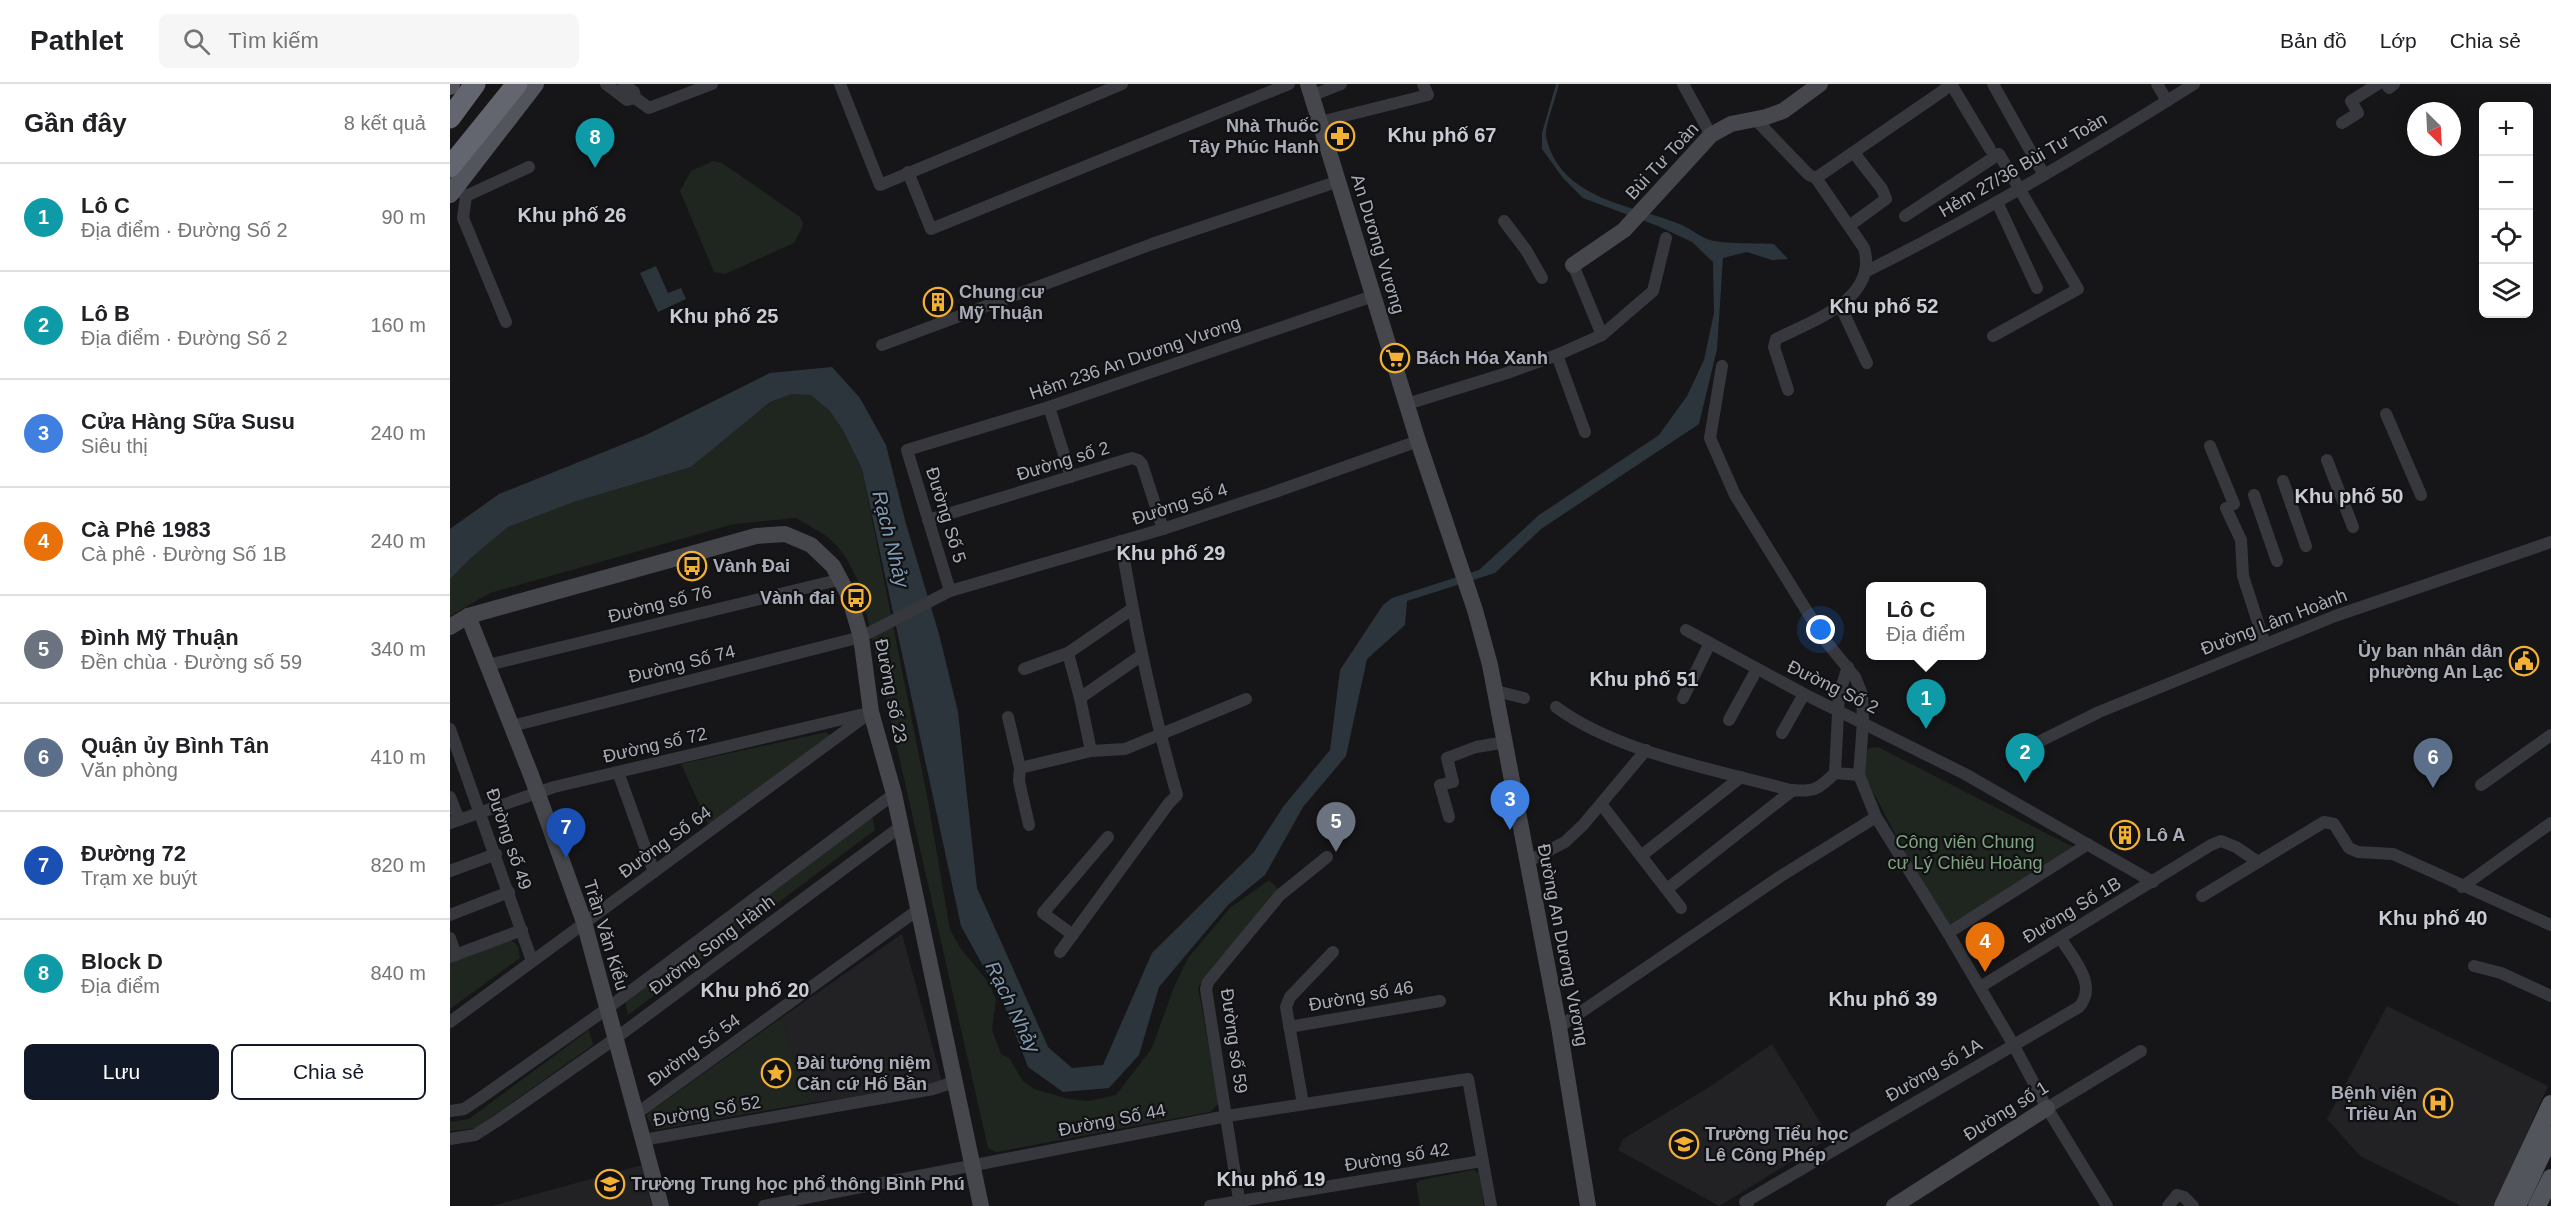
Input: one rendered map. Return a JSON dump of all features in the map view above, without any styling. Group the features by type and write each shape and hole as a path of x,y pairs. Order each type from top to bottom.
{"highway":[{"path":"450,118 475,84"},
{"path":"455,186 517,84"}],"main road":[{"path":"455,186 535,84"},
{"path":"2503,1206 2550,1107"},
{"path":"2517,1206 2551,1135"},
{"path":"2537,1206 2551,1180"},
{"path":"2548,1206 2551,1201"}],"street":[{"path":"606,84 627,100 635,98"},
{"path":"624,84 634,92 635,98 649,108 711,84"},
{"path":"840,84 880,185 1122,84"},
{"path":"908,172 931,229 1289,84"},
{"path":"1309,90 1341,84"},
{"path":"1320,122 1428,95 1423,84"},
{"path":"1684,84 1712,135"},
{"path":"1816,178 1950,84 1990,149"},
{"path":"1993,84 2044,175"},
{"path":"2157,84 2167,101"},
{"name":"Hẻm 27/36 Bùi Tư Toàn","path":"1867,271 1935,237 2020,189 2193,84"},
{"path":"2342,123 2358,113 2351,101 2378,84"},
{"path":"2386,84 2389,88 2394,84"},
{"name":"Bùi Tư Toàn","path":"1573,265 1633,222 1712,135 1731,124 1783,111 1816,85"},
{"name":"An Dương Vương","path":"1309,90 1454,554"},
{"path":"1755,119 1809,175 1816,178 1864,248 1867,271 1856,290 1840,305 1776,339 1774,343 1788,390"},
{"path":"1849,226 1886,199 1882,189 1854,153"},
{"path":"1905,216 1999,154 2078,289 1993,336"},
{"path":"506,322 463,218 455,186 529,167"},
{"path":"882,345 1152,244 1339,181"},
{"path":"1997,202 2037,288"},
{"path":"1504,221 1526,250 1542,278"},
{"path":"1407,404 1557,355 1602,335 1653,291 1666,238"},
{"path":"1573,265 1602,335"},
{"name":"Hẻm 236 An Dương Vương","path":"906,450 1049,407 1374,296"},
{"path":"1840,305 1868,363"},
{"path":"1557,355 1585,432"},
{"path":"1722,366 1710,438 1735,495 1824,639 1855,677 1862,694 1863,722 1859,774 1876,817 1948,933 2013,1044 2047,1108 2107,1206"},
{"path":"1049,407 1071,477"},
{"path":"2385,414 2421,495"},
{"name":"Đường Số 4","path":"861,637 946,593 1163,529 1418,441"},
{"path":"2210,446 2241,540 2243,576 2265,644"},
{"name":"Đường Số 5","path":"906,450 928,520 946,593"},
{"name":"Đường số 2","path":"928,520 1132,458 1142,464 1163,529"},
{"path":"2327,460 2353,527"},
{"path":"2283,481 2306,546"},
{"path":"2254,495 2277,561"},
{"name":"Đường số 23","path":"450,627 468,616 769,534 785,534 811,545 822,554 842,579 852,603 861,637 871,712 894,794 981,1206"},
{"path":"1060,952 1177,795 1160,735 1142,655 1121,541"},
{"name":"Đường Lâm Hoành","path":"2018,753 2099,712 2335,616 2551,542"},
{"name":"Đường An Dương Vương","path":"1454,554 1475,610 1496,691 1559,1027 1588,1206"},
{"name":"Đường số 76","path":"488,665 842,579"},
{"path":"1024,669 1068,653 1132,609"},
{"name":"Trần Văn Kiểu","path":"468,616 512,726 584,922 661,1206"},
{"name":"Đường Số 2","path":"1686,630 1804,694 1965,774 2153,882"},
{"name":"Đường Số 74","path":"512,726 861,637"},
{"path":"1683,698 1710,643"},
{"path":"1068,653 1091,751"},
{"path":"1080,698 1142,655"},
{"path":"1556,707 1577,723 1646,750 1741,777 1802,791 1820,788 1836,773 1839,694 1848,668"},
{"path":"1729,720 1757,669"},
{"path":"1496,691 1524,698"},
{"path":"1782,733 1804,694"},
{"path":"1020,768 1091,751 1125,749 1246,699"},
{"name":"Đường số 72","path":"454,821 537,792 871,712"},
{"name":"Đường Số 64","path":"450,1022 871,712"},
{"path":"1008,717 1020,768 1019,781 1029,825"},
{"name":"Đường số 49","path":"450,729 532,961"},
{"path":"2481,785 2551,735"},
{"path":"1449,817 1440,785 1453,782 1447,758 1476,747 1506,742"},
{"path":"1527,862 1565,842 1601,804 1646,750"},
{"path":"618,772 654,872"},
{"path":"1836,773 1859,774"},
{"path":"1641,856 1741,777"},
{"path":"1667,889 1793,790"},
{"name":"Đường Song Hành","path":"450,1111 464,1109 608,1008 894,794"},
{"path":"450,797 454,821"},
{"path":"1601,804 1681,908"},
{"path":"1559,1027 1781,876 1876,817"},
{"path":"2202,896 2324,822 2334,824 2349,848 2358,852 2393,854 2462,887 2551,925"},
{"path":"2462,887 2551,823"},
{"name":"Đường Song Hành","path":"450,1139 475,1135 616,1038 900,827"},
{"path":"1072,935 1043,913 1108,837"},
{"name":"Đường Số 1B","path":"1980,987 2221,841 2236,847 2258,862"},
{"path":"1948,933 2088,844"},
{"path":"450,872 496,854"},
{"name":"Đường số 59","path":"1240,1203 1206,997 1208,982 1280,895 1327,857"},
{"path":"450,915 508,892"},
{"name":"Đường Số 54","path":"636,1114 919,909"},
{"path":"450,938 453,956 522,930"},
{"name":"Đường số 1A","path":"1748,1206 1745,1202 2079,1007 2087,998 2087,982 2061,939"},
{"path":"1303,1104 1286,1007 1290,997 1332,952"},
{"path":"2474,966 2501,973 2551,996"},
{"name":"Đường số 46","path":"1289,1027 1440,1001"},
{"name":"Đường số 1","path":"1894,1206 2141,1051"},
{"name":"Đường Số 44","path":"764,1206 1227,1116 1468,1079 1482,1161"},
{"name":"Đường Số 52","path":"643,1140 933,1089 954,1082"},
{"path":"1482,1161 1491,1206"},
{"name":"Đường số 42","path":"1210,1206 1240,1203 1482,1161"},
{"path":"2168,1206 2177,1195 2184,1197 2193,1206"}],"shaded area":[{"path":"902,934 943,1085 810,1103 781,1018"},
{"name":"Bệnh viện Triều An","path":"2387,1006 2548,1086 2494,1206 2461,1206 2360,1156 2327,1119"},
{"path":"1772,1044 1830,1138 1719,1206 1618,1150 1623,1139 1711,1086"},
{"name":"Trường Trung học phổ thông Bình Phú","path":"642,1165 652,1206 492,1206"}],"green space":[{"path":"713,161 722,163 800,217 803,223 794,243 725,274 714,272 680,191 691,171"},
{"path":"792,394 811,395 829,408 842,428 862,469 928,801 950,930 961,949 989,983 996,1000 992,1030 1001,1054 1010,1059 1022,1080 1034,1089 1069,1099 1089,1101 1116,1095 1152,1048 1174,987 1188,958 1230,908 1269,880 1278,889 1198,987 1219,1103 1210,1112 996,1152 988,1148 860,585 847,559 825,535 796,518 734,524 490,593 450,616 450,579 507,527 574,502 691,467 770,402"},
{"path":"827,732 831,738 709,826 681,764"},
{"name":"Công viên Chung cư Lý Chiêu Hoàng","path":"1878,747 2073,847 2072,851 1949,925 1942,922 1864,775 1865,753 1869,748"},
{"path":"872,816 875,830 628,1015 625,1001"},
{"path":"511,940 518,946 520,958 450,1009 450,962"},
{"path":"781,1018 810,1103 655,1130 646,1116 651,1111"},
{"path":"589,1030 593,1045 476,1128 450,1131 450,1122 469,1119"},
{"path":"1473,1170 1479,1173 1484,1206 1420,1206 1416,1183 1421,1180"}],"water":[{"name":"Rạch Nhảy","path":"1556,84 1559,84 1546,137 1554,158 1567,175 1582,187 1621,205 1682,225 1710,240 1774,244 1788,259 1772,260 1747,252 1723,258 1717,349 1699,424 1541,529 1495,573 1407,601 1405,625 1367,659 1346,756 1303,807 1265,875 1228,905 1159,987 1139,1055 1109,1088 1063,1092 1028,1067 1003,1002 961,926 862,469 843,430 830,411 811,395 792,394 770,402 691,467 574,502 508,527 450,579 450,529 499,494 646,435 770,373 832,367 860,398 886,445 906,524 939,634 958,712 977,888 1048,1047 1072,1068 1103,1065 1152,953 1254,852 1283,807 1330,750 1340,670 1383,605 1392,598 1479,570 1539,515 1659,435 1687,396 1704,360 1714,313 1713,262 1692,242 1658,226 1583,198 1563,178 1542,149 1542,133"},
{"path":"656,266 668,293 681,288 686,299 658,312 640,273"}],"place":[{"name":"Nhà Thuốc Tây Phúc Hanh","path":"1340,136"},
{"name":"Block D","path":"595,168"},
{"name":"Chung cư Mỹ Thuận","path":"938,302"},
{"name":"Bách Hóa Xanh","path":"1395,358"},
{"name":"Vành Đai","path":"692,566"},
{"name":"Vành đai","path":"856,598"},
{"name":"Ủy ban nhân dân phường An Lạc","path":"2524,661"},
{"name":"Lô C","path":"1926,729"},
{"name":"Lô B","path":"2025,783"},
{"name":"Quận ủy Bình Tân","path":"2433,788"},
{"name":"Cửa Hàng Sữa Susu","path":"1510,830"},
{"name":"Lô A","path":"2125,835"},
{"name":"Đình Mỹ Thuận","path":"1336,852"},
{"name":"Đường 72","path":"566,858"},
{"name":"Cà Phê 1983","path":"1985,972"},
{"name":"Đài tưởng niệm Căn cứ Hố Bần","path":"776,1073"},
{"name":"Bệnh viện Triều An","path":"2438,1103"},
{"name":"Trường Tiểu học Lê Công Phép","path":"1684,1144"},
{"name":"Trường Trung học phổ thông Bình Phú","path":"610,1184"}],"district":[{"name":"Khu phố 67","path":"1442,135"},
{"name":"Khu phố 26","path":"572,215"},
{"name":"Khu phố 52","path":"1884,306"},
{"name":"Khu phố 25","path":"724,316"},
{"name":"Khu phố 50","path":"2349,496"},
{"name":"Khu phố 29","path":"1171,553"},
{"name":"Khu phố 51","path":"1644,679"},
{"name":"Khu phố 40","path":"2433,918"},
{"name":"Khu phố 20","path":"755,990"},
{"name":"Khu phố 39","path":"1883,999"},
{"name":"Khu phố 19","path":"1271,1179"}]}
